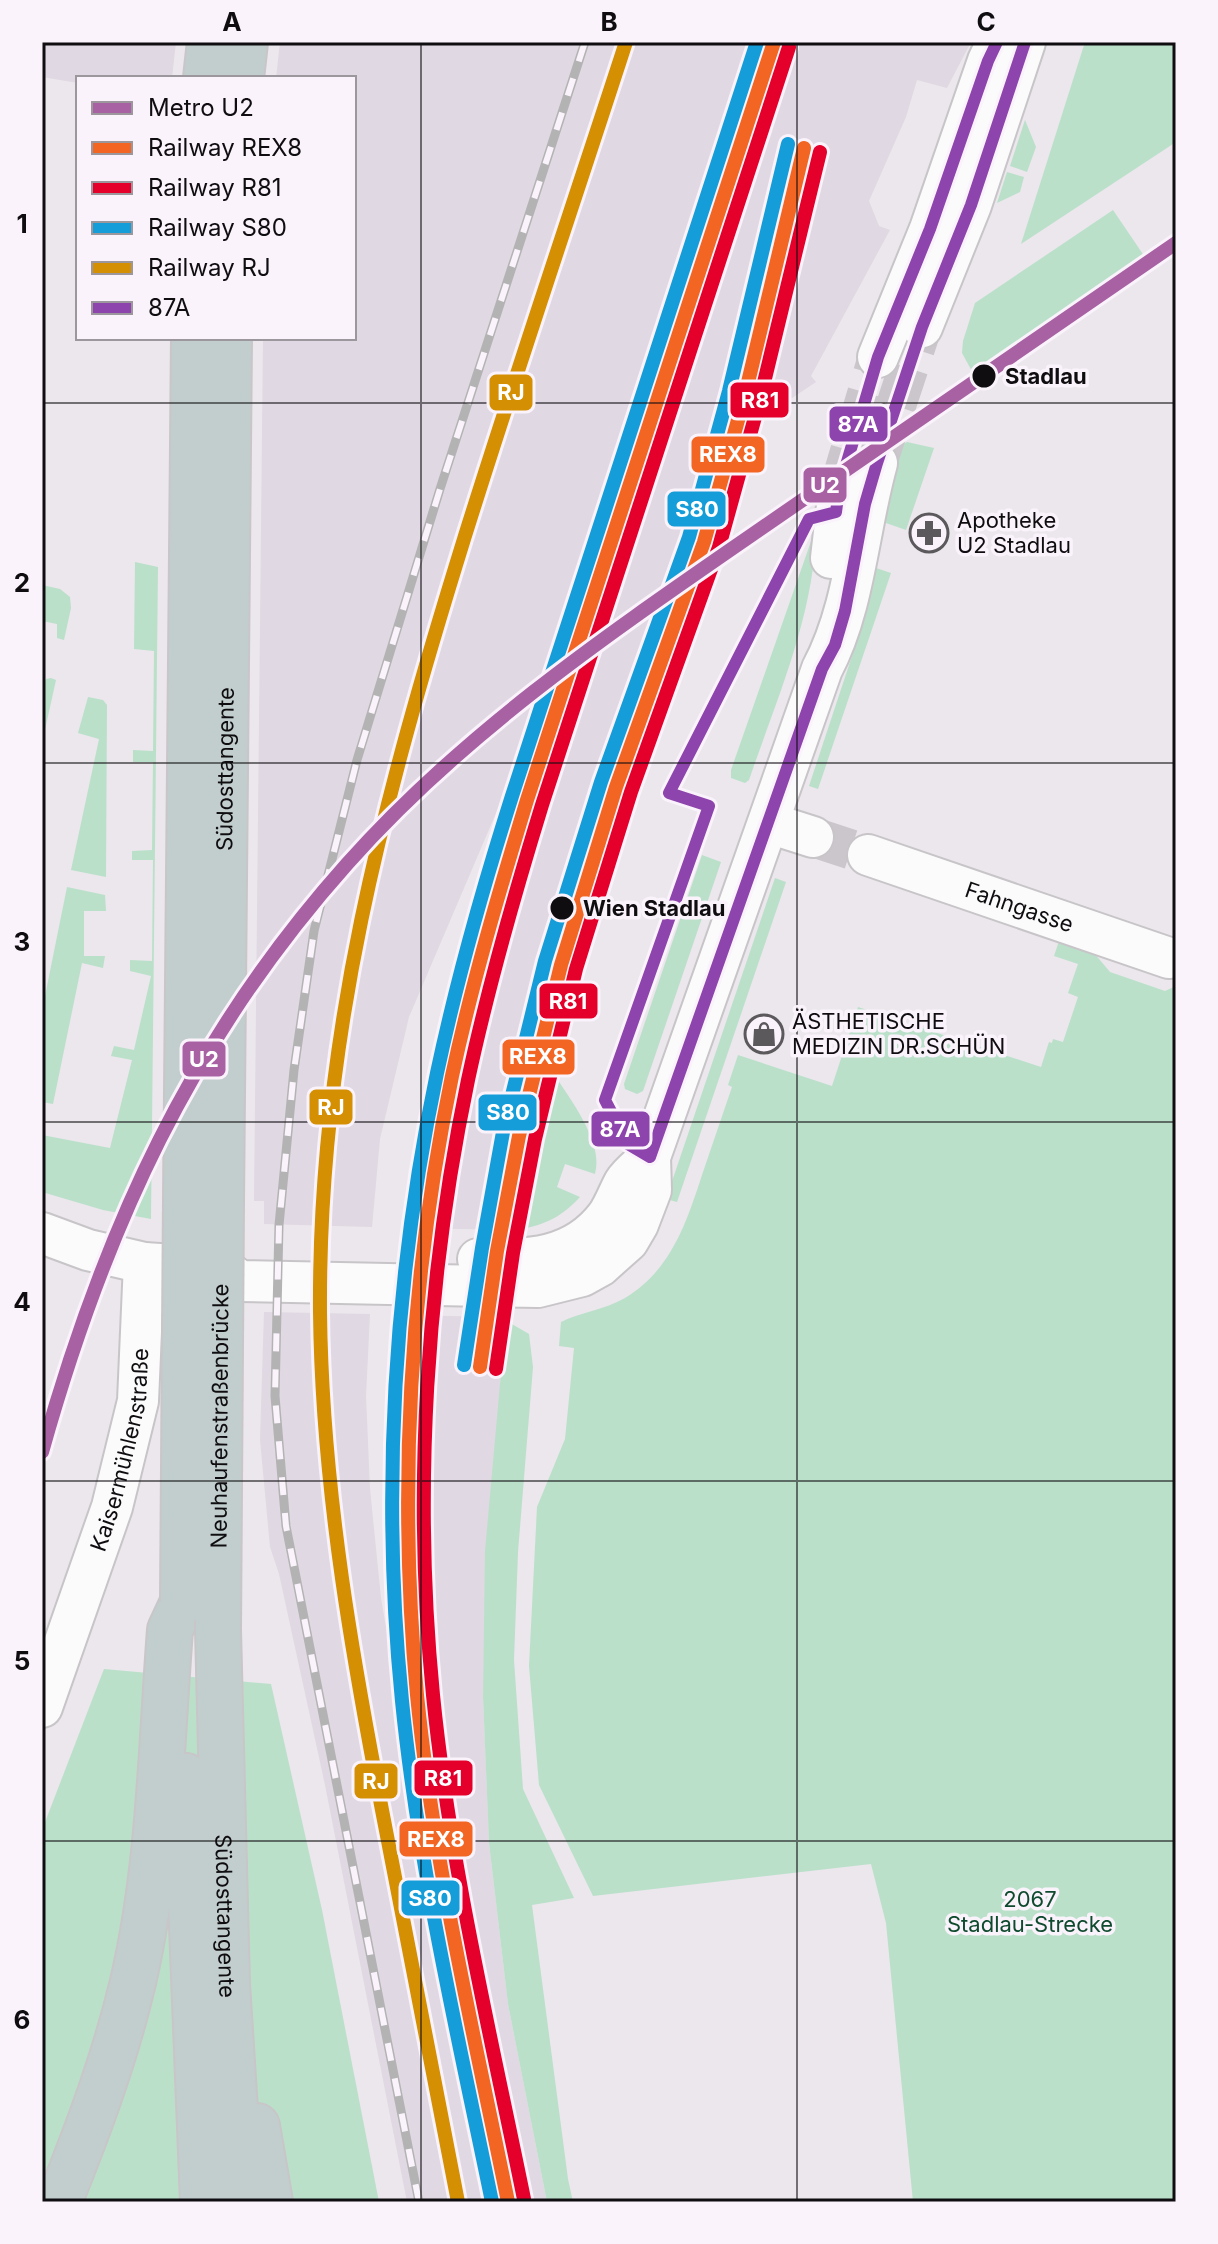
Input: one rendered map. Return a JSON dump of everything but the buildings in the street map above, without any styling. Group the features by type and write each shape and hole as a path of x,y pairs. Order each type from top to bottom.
{"highway":[{"path":"206,76 210,42"},
{"path":"241,76 245,42"},
{"name":"Südosttangente","path":"194,340 203,1201"},
{"name":"Südosttangente","path":"203,1201 229,340"},
{"name":"Neuhaufenstraßenbrücke","path":"188,1623 203,1201"},
{"path":"59,2202 86,2135 133,1981 147,1908 188,1623"},
{"name":"Südosttangente","path":"188,1623 227,1984 237,2202"},
{"name":"Südosttangente","path":"188,1623 187,1840 203,2202"},
{"path":"227,1984 270,2202"}],"street":[{"path":"878,357 930,229 997,42"},
{"path":"922,327 971,205 1025,42"},
{"path":"42,1233 88,1250 144,1263 222,1268 240,1255 527,1260 569,1248 597,1228 609,1213 625,1181 650,1157 822,669 835,645 845,611 865,504 877,463"},
{"path":"822,669 839,489"},
{"path":"769,823 813,837"},
{"name":"Fahngasse","path":"868,855 1169,958"},
{"name":"Kaisermühlenstraße","path":"42,1707 112,1507 138,1401 144,1263"}],"shaded area":[{"path":"42,42 176,42 172,76 76,76 76,83 42,77"},
{"path":"280,42 748,42 508,785 409,1017 380,1139 372,1227 264,1224 264,1201 254,1201 263,340 356,340 356,76 276,76"},
{"path":"757,42 971,42 947,88 917,80 906,117 869,201 879,226 890,230 811,376 816,382 749,427 736,482 572,970 513,1230 413,1228 447,1026 507,820"},
{"path":"264,1312 370,1314 366,1396 370,1489 381,1598 398,1698 401,1697 392,1575 395,1374 403,1315 500,1317 495,1358 501,1373 483,1697 489,1843 508,2004 547,2202 407,2202 325,1785 279,1574 270,1547 260,1440"}],"green space":[{"path":"1085,42 1176,42 1176,142 1021,244"},
{"path":"1025,120 1036,147 1027,172 1010,166"},
{"path":"1007,172 1024,177 1020,192 997,203"},
{"path":"1113,210 1151,266 979,384 962,353 975,303"},
{"path":"907,442 934,448 906,530 883,522 879,513 899,446"},
{"path":"816,527 814,559 802,624 749,780 745,783 731,778 731,770"},
{"path":"135,562 158,567 151,1219 103,1210 42,1192 42,1135 110,1148 132,1060 111,1056 114,1046 134,1050 151,976 130,971 130,960 152,961 153,860 132,860 132,851 152,850 153,762 133,762 133,750 153,751 154,651 134,649"},
{"path":"876,568 891,573 818,789 809,786 856,644 869,571"},
{"path":"42,585 60,589 70,597 71,608 64,640 57,638 57,624 42,621"},
{"path":"46,679 56,680 42,743 42,688"},
{"path":"88,697 103,700 107,705 106,877 71,870 99,739 78,733"},
{"path":"702,855 721,862 643,1091 637,1094 625,1089 624,1084"},
{"path":"775,878 786,882 677,1202 666,1199"},
{"path":"67,887 105,895 106,911 84,911 84,956 105,956 103,968 82,963 53,1104 42,1102 42,996 45,996"},
{"name":"2067 Stadlau-Strecke","path":"1059,941 1094,953 1110,972 1165,991 1176,986 1176,2202 913,2202 886,1923 871,1864 593,1896 539,1785 529,1666 537,1507 565,1439 574,1348 559,1346 561,1322 625,1298 641,1287 665,1260 690,1211 732,1087 728,1085 738,1055 832,1086 858,1007 1041,1067 1049,1042 1052,1043 1053,1039 1063,1042 1078,997 1068,993 1078,964 1054,956"},
{"path":"548,1065 589,1133 597,1161 595,1174 565,1164 557,1187 580,1197 550,1220 513,1230"},
{"path":"500,1317 529,1334 533,1367 518,1552 514,1660 523,1789 574,1898 532,1905 573,2202 547,2202 508,2004 489,1843 483,1697 485,1551 501,1373 495,1358"},
{"path":"104,1669 271,1684 322,1910 379,2202 42,2202 42,1830"}],"tunnel":[{"path":"877,463 922,327"},
{"path":"839,489 878,357"},
{"path":"813,837 868,855"}],"railway":[{"path":"419,2202 286,1526 275,1396 279,1225 294,1070 314,931 357,760 440,489 585,42"}],"metro line":[{"name":"U2","path":"42,1452 94,1290 160,1140 242,998 292,930 347,864 441,769 596,645 1176,243"}],"rail line":[{"name":"RJ","path":"458,2202 375,1776 342,1578 322,1379 322,1211 330,1113 344,1016 361,920 407,730 464,539 626,42"},
{"name":"S80","path":"492,2202 429,1890 402,1701 393,1544 393,1465 401,1307 410,1228 437,1073 481,899 757,42"},
{"name":"REX8","path":"508,2202 444,1886 417,1695 411,1618 409,1462 417,1307 426,1229 452,1076 506,869 774,42"},
{"name":"R81","path":"524,2199 460,1885 433,1695 427,1618 424,1464 427,1386 442,1232 468,1080 521,873 789,47"},
{"name":"S80","path":"464,1365 503,1132 545,961 601,782 689,537 729,391 788,144"},
{"name":"REX8","path":"480,1367 497,1251 519,1136 561,965 616,787 704,542 745,395 804,148"},
{"name":"R81","path":"496,1369 513,1253 535,1139 576,969 631,792 719,547 760,399 820,152"}],"transit line":[{"name":"87A","path":"997,42 930,229 878,357 839,489 836,512 809,519 669,793 709,806 605,1100 628,1144 650,1157 822,669 835,645 845,611 865,504 877,463 922,327 971,205 1025,42"}],"place":[{"name":"Stadlau","path":"984,376"},
{"name":"Apotheke U2 Stadlau","path":"929,533"},
{"name":"Wien Stadlau","path":"562,908"},
{"name":"ÄSTHETISCHE MEDIZIN DR.SCHÜN","path":"764,1034"}]}
